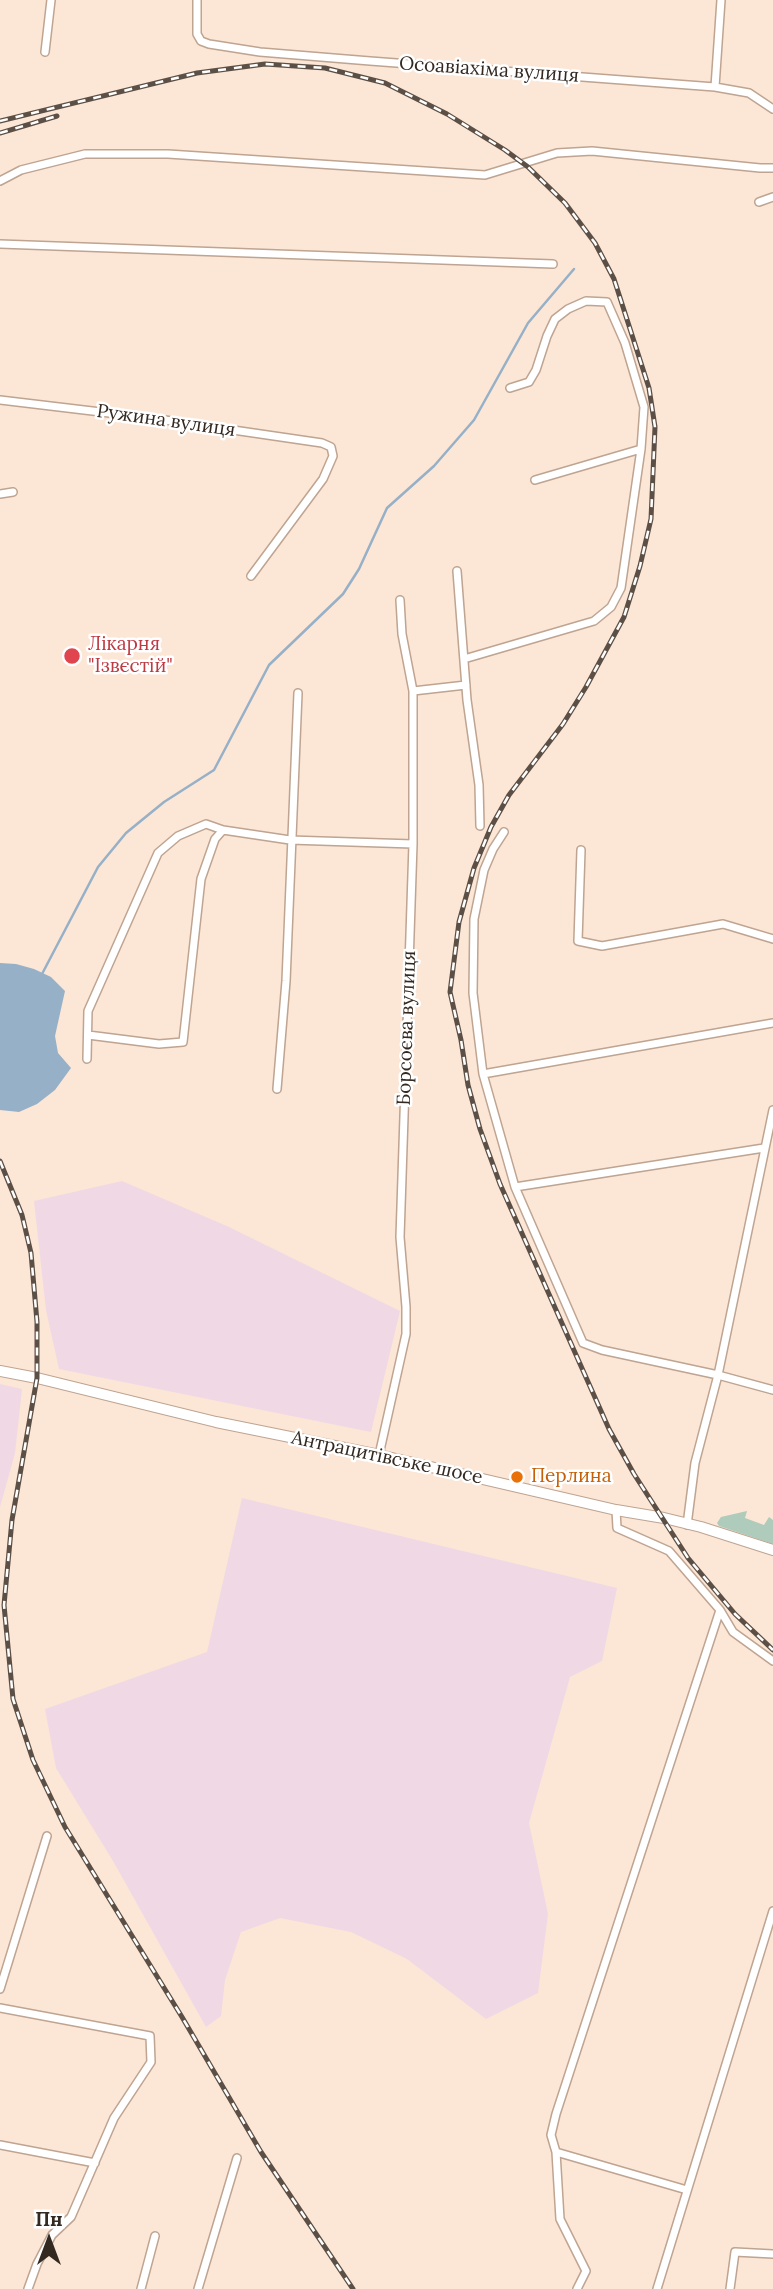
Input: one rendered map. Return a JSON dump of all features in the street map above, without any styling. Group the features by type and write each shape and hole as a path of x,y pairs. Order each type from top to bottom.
{"main road":[{"name":"Антрацитівське шосе","path":"0,1371 215,1422 379,1455 616,1510 664,1518 773,1550"}],"street":[{"path":"45,52 51,0"},
{"name":"Осоавіахіма вулиця","path":"197,0 197,30 201,41 209,44 260,52 715,87 749,93 773,109"},
{"path":"715,87 721,0"},
{"path":"0,181 21,170 86,154 168,154 485,176 557,153 592,151 760,168 773,167"},
{"path":"759,202 773,197"},
{"path":"0,244 553,264"},
{"path":"464,659 594,621 611,607 621,588 641,449 644,407 625,343 607,302 586,301 568,309 555,319 529,382 510,388"},
{"name":"Ружина вулиця","path":"0,400 178,422 322,443 331,447 333,456 323,479 251,576"},
{"path":"535,480 641,449"},
{"path":"0,494 13,492"},
{"path":"457,571 466,685 480,785 480,826"},
{"name":"Борсоєва вулиця","path":"379,1455 406,1334 400,1237 413,844 413,691 402,634 400,600"},
{"path":"413,691 466,685"},
{"path":"277,1089 286,981 298,693"},
{"path":"87,1059 88,1011 158,853 178,836 206,824 223,831 290,840 413,844"},
{"path":"88,1035 159,1044 183,1042 201,879 215,839 223,831"},
{"path":"504,832 484,870 474,919 474,993 483,1074 515,1187 583,1343 602,1350 773,1390"},
{"path":"581,850 578,941 601,946 723,924 773,939"},
{"path":"483,1074 773,1023"},
{"path":"687,1525 695,1463 718,1375 773,1110"},
{"path":"515,1187 764,1148"},
{"path":"616,1510 617,1528 669,1551 720,1610 733,1632 773,1661"},
{"path":"577,2289 586,2271 559,2219 556,2151 551,2135 720,1610"},
{"path":"0,1989 47,1836"},
{"path":"657,2289 773,1911"},
{"path":"0,2008 150,2036 151,2062 114,2118 71,2217 52,2235 28,2289"},
{"path":"0,2145 95,2163"},
{"path":"556,2151 687,2190"},
{"path":"198,2289 237,2158"},
{"path":"141,2289 155,2236"},
{"path":"730,2289 735,2252 773,2254"}],"shaded area":[{"path":"122,1181 229,1227 400,1311 371,1432 59,1369 46,1310 34,1201"},
{"path":"0,1384 22,1389 15,1453 0,1507"},
{"path":"242,1498 617,1588 602,1661 570,1677 529,1823 548,1914 538,1993 486,2019 407,1959 351,1932 280,1918 241,1932 225,1980 221,2016 206,2027 113,1861 56,1768 45,1709 207,1652"}],"green space":[{"path":"747,1511 745,1518 764,1525 769,1517 773,1520 773,1544 719,1526 717,1523 721,1517"}],"water":[{"path":"0,963 34,969 51,977 65,991 55,1036 58,1053 71,1068 55,1090 37,1104 19,1112 0,1110"}],"waterway":[{"path":"42,974 98,867 126,833 164,802 214,770 269,665 343,594 359,569 387,508 434,466 474,420 528,323 574,269"}],"railway":[{"path":"0,121 197,73 265,64 325,68 385,83 447,114 528,167 565,203 595,243 614,279 649,388 655,427 651,519 624,617 563,724 509,795 491,827 474,868 459,922 450,992 468,1085 480,1129 500,1184 609,1429 634,1474 688,1558 735,1614 773,1650"},
{"path":"0,133 57,116"},
{"path":"0,1161 22,1215 31,1253 37,1322 37,1378 12,1520 4,1605 13,1699 33,1760 65,1827 261,2152 353,2289"}],"place":[{"name":"Лікарня \"Ізвєстій\"","path":"72,656"},
{"name":"Перлина","path":"517,1477"}]}
